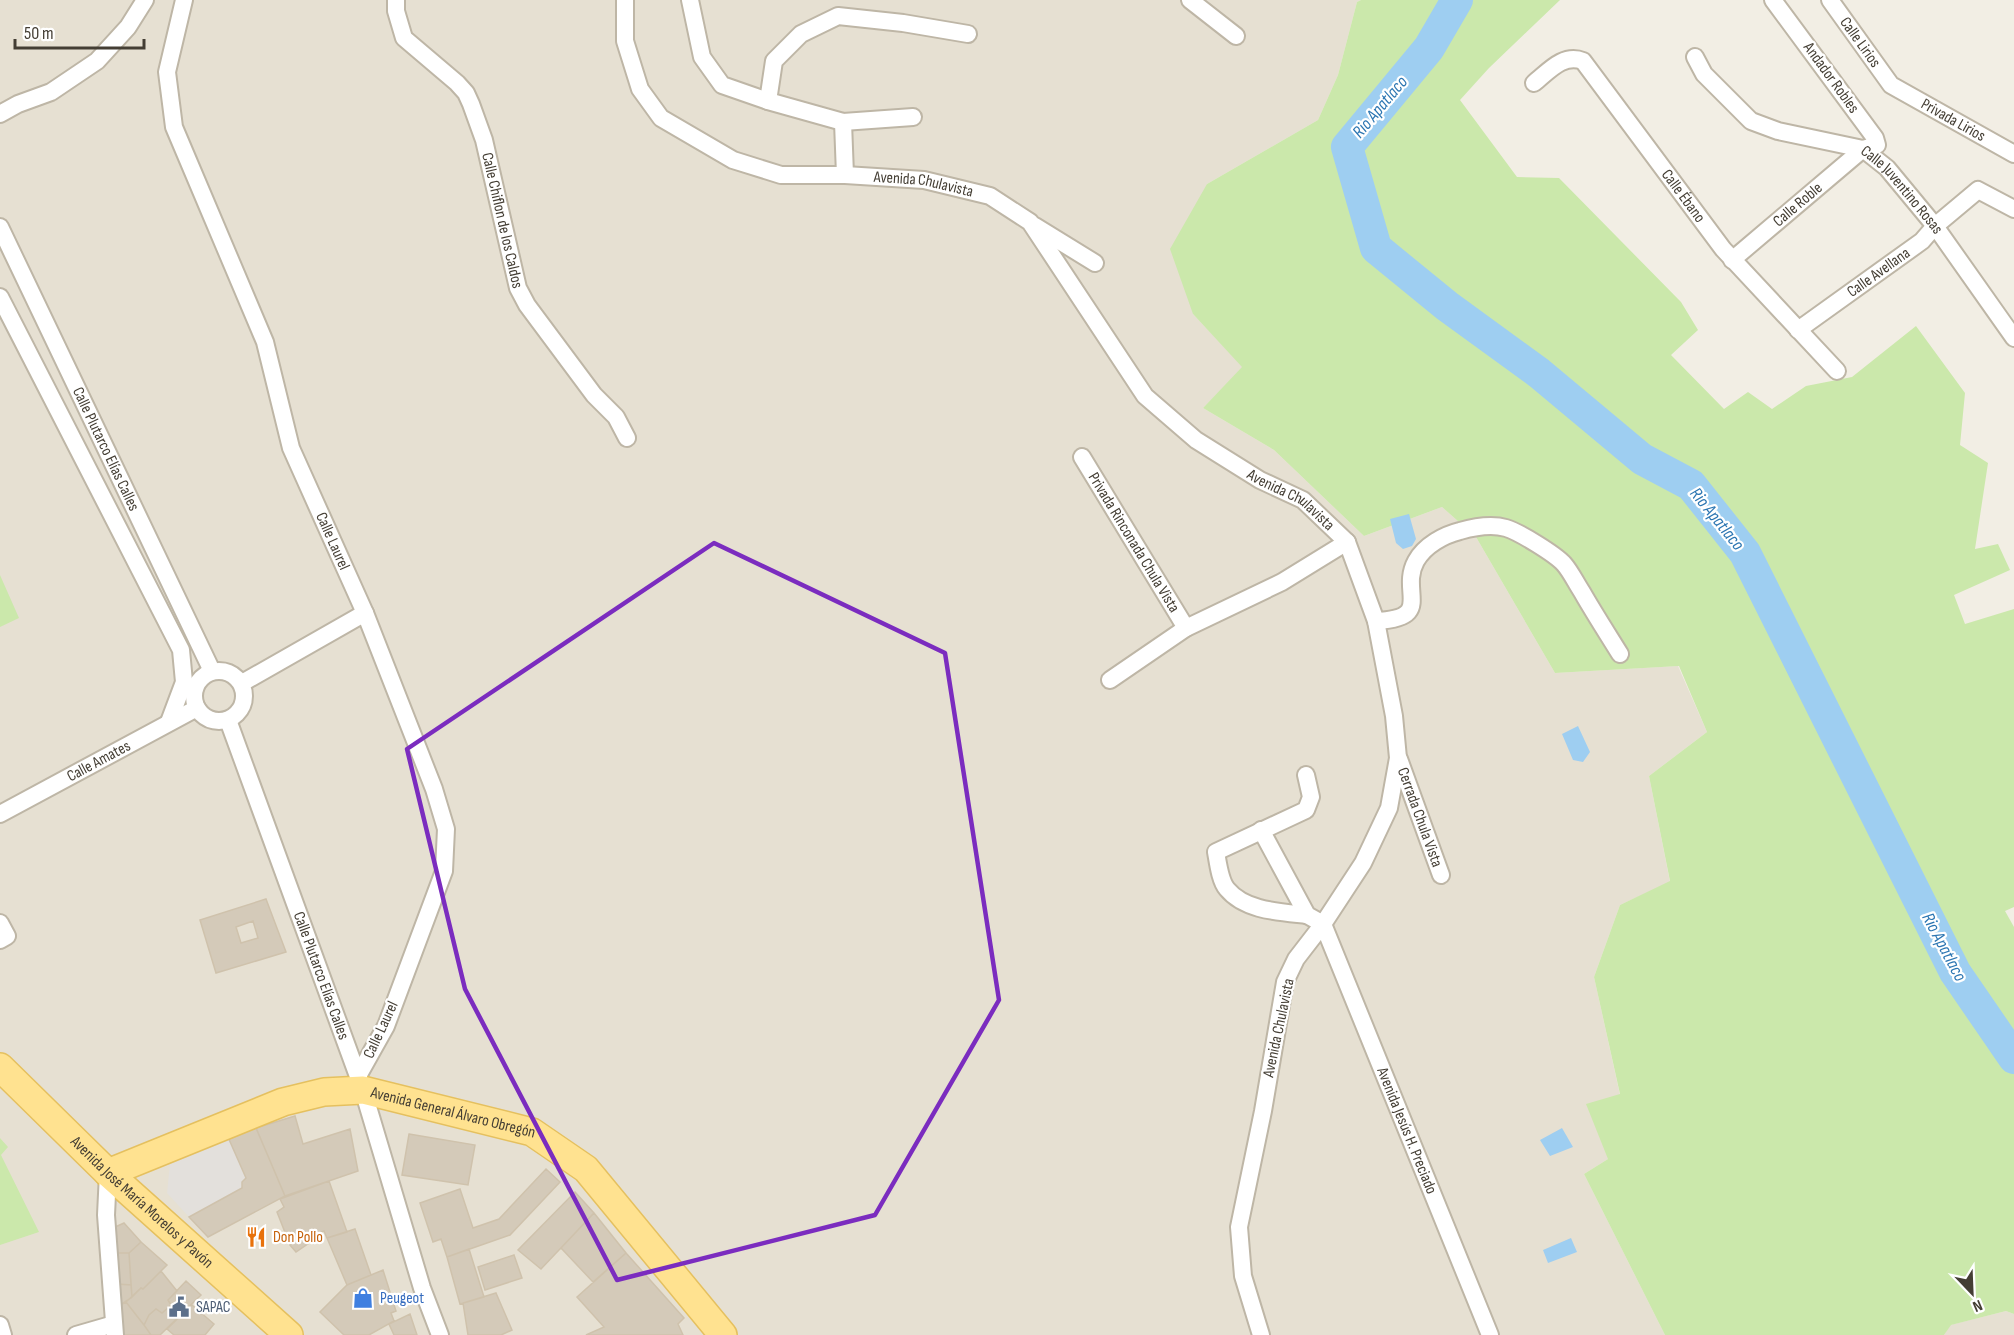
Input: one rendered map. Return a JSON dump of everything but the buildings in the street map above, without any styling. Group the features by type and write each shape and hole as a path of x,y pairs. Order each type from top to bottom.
{"main road":[{"name":"Avenida José María Morelos y Pavón","path":"0,1067 108,1173 289,1335"},
{"name":"Avenida General Álvaro Obregón","path":"108,1173 283,1102 361,1083 532,1132 586,1169 715,1333"}],"street":[{"path":"0,114 18,104 51,92 97,61 128,27 145,0"},
{"name":"Calle Laurel","path":"184,0 167,72 174,127 265,342 291,448 365,613 434,789 446,829 444,871 386,1026 361,1083"},
{"name":"Calle Chiflon de los Caldos","path":"396,0 396,11 404,38 457,83 466,93 471,104 484,140 518,288 527,305 594,395 616,417 627,438"},
{"name":"Avenida Chulavista","path":"625,0 625,41 640,90 661,118 733,160 781,175 845,175 924,180 990,196 1030,222 1145,396 1196,440 1260,480 1303,500 1347,542 1376,621 1394,716 1398,758 1389,808 1363,863 1323,924 1296,959 1285,982 1263,1111 1239,1227 1243,1276 1262,1335"},
{"path":"690,0 702,57 722,85 768,101 843,122 914,117"},
{"path":"1190,0 1236,36"},
{"name":"Andador Robles","path":"1773,0 1875,138 1877,146 1863,149"},
{"name":"Calle Lirios","path":"1830,0 1891,85"},
{"path":"768,101 774,61 801,34 838,16 903,23 968,34"},
{"name":"Calle Juventino Rosas","path":"1695,57 1704,74 1751,121 1779,130 1863,149 1887,168 1935,226 2014,338"},
{"name":"Calle Ébano","path":"1534,83 1564,59 1575,58 1583,61 1732,260 1837,371"},
{"name":"Privada Lirios","path":"1891,85 2014,154"},
{"path":"843,122 845,175"},
{"name":"Calle Roble","path":"1732,260 1863,149"},
{"name":"Calle Avellana","path":"1798,330 1922,241 1935,226 1978,190 2014,209"},
{"path":"1030,222 1095,263"},
{"name":"Calle Plutarco Elías Calles","path":"0,227 212,671"},
{"name":"Calle Plutarco Elías Calles","path":"0,297 181,650 184,682 169,722"},
{"name":"Privada Rinconada Chula Vista","path":"1083,457 1186,628"},
{"path":"1376,621 1398,620 1409,612 1416,561 1444,536 1474,527 1506,528 1542,548 1565,565 1620,654"},
{"name":"Privada Rinconada Chula Vista","path":"1110,680 1186,628 1282,582 1347,542"},
{"path":"242,683 365,613"},
{"path":"212,671 229,672 242,683 245,697 240,711 228,720 216,721 205,716 197,708 194,697 196,686 202,677 212,671"},
{"name":"Calle Amates","path":"0,814 197,708"},
{"name":"Calle Plutarco Elías Calles","path":"228,720 361,1083 422,1288 440,1335"},
{"name":"Cerrada Chula Vista","path":"1398,758 1441,875"},
{"path":"1306,775 1311,797 1305,810 1216,852 1225,888 1241,901 1270,911 1306,915 1323,924"},
{"path":"1261,830 1306,915"},
{"path":"0,923 7,936 0,940"},
{"name":"Avenida Jesús H. Preciado","path":"1323,924 1490,1335"},
{"path":"76,1335 115,1330 106,1215 108,1173"},
{"path":"0,1325 3,1335"}],"highlighted area":[{"path":"714,543 945,653 999,1000 875,1215 617,1280 465,989 407,749"}],"shaded area":[{"path":"0,0 1361,0 1357,2 1338,75 1318,120 1207,184 1193,314 1243,367 1203,408 1274,450 1364,536 1442,507 1476,537 1555,673 1678,666 1707,732 1649,776 1670,882 1620,905 1594,977 1620,1095 1608,1159 1584,1174 1665,1335 0,1335"},
{"path":"228,1137 246,1178 242,1182 242,1188 189,1217 167,1193 170,1164"},
{"path":"2006,1311 2014,1314 2014,1335 1944,1335 1950,1325"}],"green space":[{"path":"1361,0 1560,0 1489,68 1460,100 1517,177 1559,178 1681,302 1698,330 1671,355 1724,409 1748,392 1772,409 1806,386 1852,377 1916,326 1965,393 1960,445 1988,463 1975,549 1998,544 2010,570 1954,595 1965,624 2014,609 2014,907 2005,911 2014,927 2014,1314 2006,1311 1951,1325 1944,1335 1665,1335 1584,1174 1608,1159 1586,1104 1620,1094 1594,977 1620,905 1670,881 1649,776 1707,732 1679,666 1555,673 1476,537 1442,507 1364,536 1274,450 1203,408 1242,367 1193,314 1170,249 1207,184 1318,120 1338,75 1357,2"},
{"path":"0,575 19,618 0,627"},
{"path":"0,1138 8,1147 1,1155 39,1232 0,1245"}],"water":[{"path":"1409,514 1416,539 1412,546 1403,549 1396,543 1390,519"},
{"path":"1578,726 1590,752 1583,762 1573,760 1562,734"},
{"path":"1562,1128 1573,1147 1550,1156 1540,1140"},
{"path":"1571,1238 1577,1252 1548,1263 1543,1250"}],"waterway":[{"name":"Rio Apatlaco","path":"1457,0 1429,48 1347,147 1376,248 1447,306 1539,373 1642,459 1691,485 1745,553 1955,972 2014,1058"}],"place":[{"name":"Don Pollo","path":"256,1237"},
{"name":"Peugeot","path":"363,1298"},
{"name":"SAPAC","path":"179,1307"}]}
